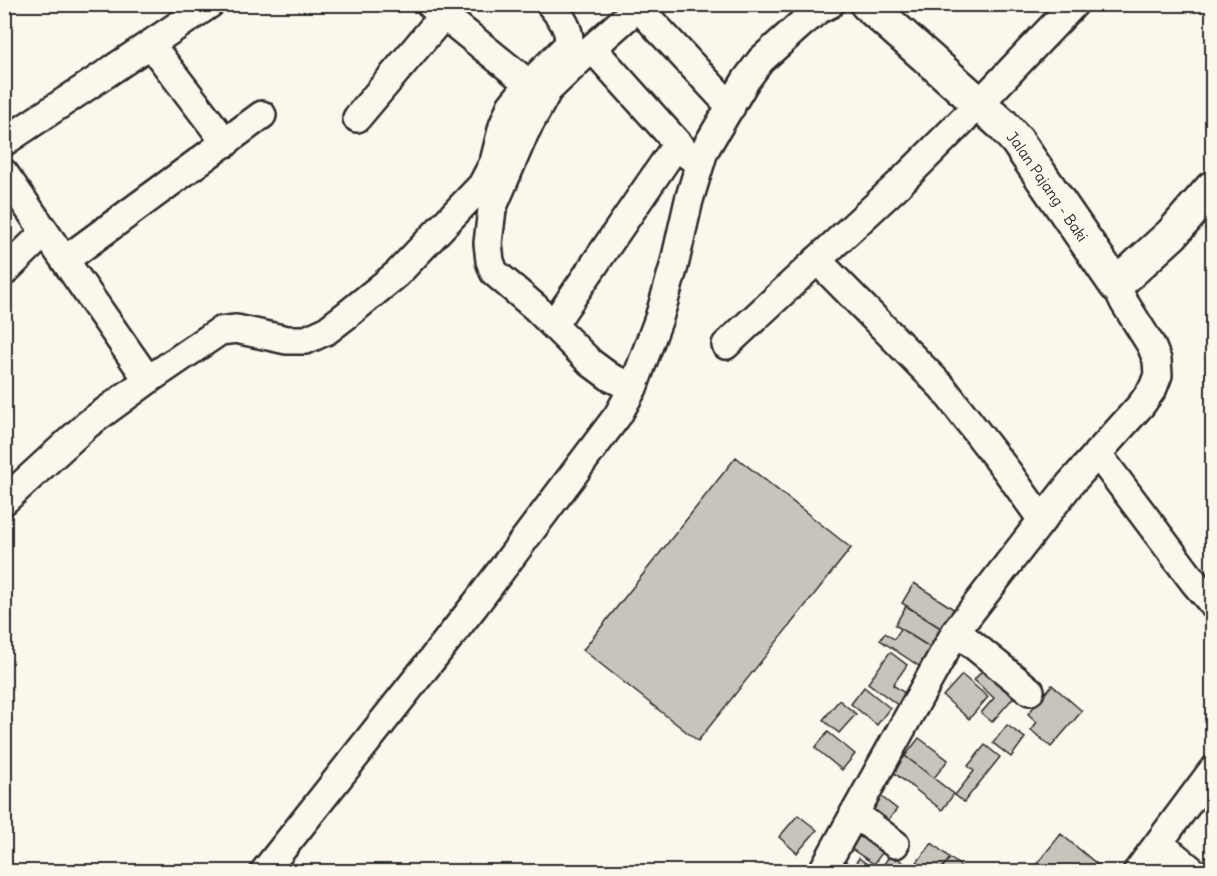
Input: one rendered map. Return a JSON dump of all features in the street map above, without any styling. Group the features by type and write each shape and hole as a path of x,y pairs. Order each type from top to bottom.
{"main road":[{"name":"Jalan Pajang - Baki","path":"867,4 980,104 1017,141 1116,285"},
{"path":"1116,285 1172,234 1212,188"}],"street":[{"path":"4,142 210,4"},
{"path":"4,501 88,424 220,331 236,329 287,340 306,340 334,326 397,274 482,185 494,162 503,126 511,106 529,84 568,45 570,37 561,16 550,4"},
{"path":"726,345 899,184 980,104 1074,4"},
{"path":"633,388 610,377 591,363 494,272 488,243 492,209 525,132 548,90 636,6 730,106"},
{"path":"264,872 530,532 618,414 633,388 659,318 704,150 746,80 761,60 820,6"},
{"path":"357,118 437,10 529,84"},
{"path":"151,45 226,143"},
{"path":"592,48 698,166"},
{"path":"65,260 262,115"},
{"path":"553,325 677,144"},
{"path":"4,173 148,380"},
{"path":"4,272 45,232"},
{"path":"817,260 942,387 1042,520"},
{"path":"822,872 956,631 1042,520 1153,388 1158,375 1157,360 1151,345 1116,285"},
{"path":"1097,453 1212,603"},
{"path":"956,631 1030,691"},
{"path":"1137,872 1212,771"},
{"path":"855,813 895,844"},
{"path":"1159,843 1194,872"}],"building":[{"path":"736,457 851,548 698,741 583,650"},
{"path":"914,583 955,610 942,629 902,603"},
{"path":"906,606 942,629 931,648 895,625"},
{"path":"901,629 931,648 919,666 880,640 885,633 894,639"},
{"path":"890,652 907,665 893,685 906,694 898,705 868,683"},
{"path":"989,663 1020,690 992,722 981,713 994,698 974,680"},
{"path":"962,675 988,697 969,719 943,696"},
{"path":"1052,685 1082,711 1051,747 1031,730 1037,722 1028,714"},
{"path":"864,687 890,708 877,725 851,704"},
{"path":"839,700 856,714 839,733 823,720"},
{"path":"1007,725 1025,738 1011,757 993,743"},
{"path":"828,732 855,754 842,770 815,748"},
{"path":"919,738 948,760 934,778 905,756"},
{"path":"985,745 1000,757 964,802 955,795 974,771 968,766"},
{"path":"905,756 954,794 942,810 893,772"},
{"path":"879,795 897,809 883,827 865,814"},
{"path":"798,815 817,830 797,853 779,837"},
{"path":"862,829 887,846 874,864 850,848"},
{"path":"1061,834 1098,865 1093,872 1030,872"},
{"path":"932,843 950,858 939,872 923,872 915,865"},
{"path":"891,854 911,868 908,872 886,872 881,868"},
{"path":"859,858 877,872 840,872 835,868 842,859 853,867"},
{"path":"950,858 968,872 939,872"}]}
